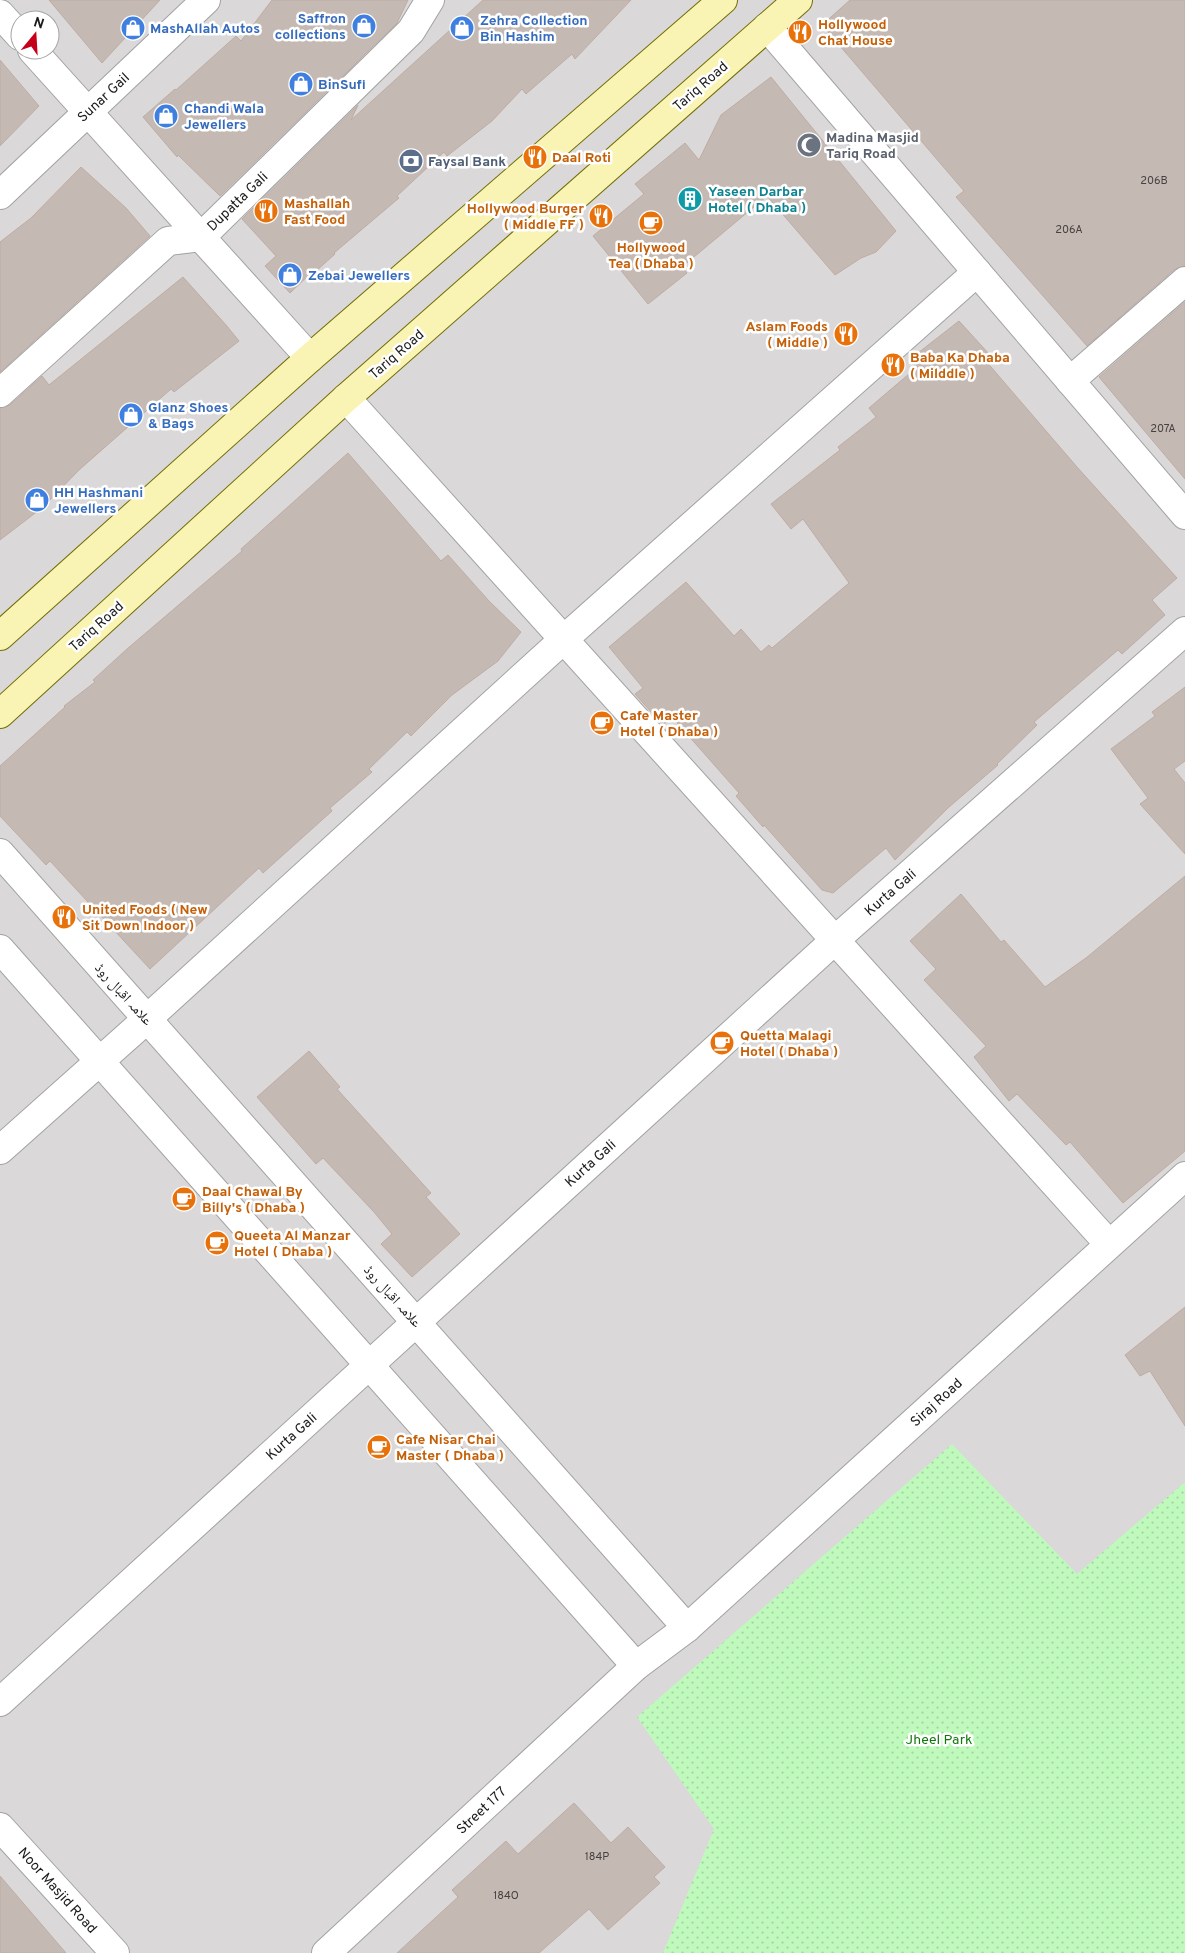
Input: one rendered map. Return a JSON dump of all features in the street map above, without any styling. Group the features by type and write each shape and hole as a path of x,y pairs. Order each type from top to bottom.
{"main road":[{"path":"0,636 310,358 724,0"},
{"name":"Tariq Road","path":"0,714 346,398 798,0"}],"street":[{"name":"Sunar Gail","path":"0,195 206,0"},
{"name":"Dupatta Gali","path":"0,393 168,241 201,237 411,31 430,0"},
{"path":"0,14 10,25"},
{"path":"767,27 1185,515"},
{"path":"41,60 310,358"},
{"path":"0,1150 147,1019 564,639 977,272"},
{"path":"1070,381 1185,281"},
{"path":"346,398 1109,1244"},
{"name":"Kurta Gali","path":"0,1702 835,940 1185,631"},
{"name":"علامہ اقبال روڈ","path":"0,853 687,1628"},
{"path":"0,948 636,1666"},
{"name":"Siraj Road","path":"636,1666 687,1628 1185,1176"},
{"name":"Street 177","path":"326,1953 636,1666"},
{"name":"Noor Masjid Road","path":"0,1827 115,1953"}],"shaded area":[{"path":"0,0 1185,0 1185,1953 0,1953"}],"green space":[{"name":"Jheel Park","path":"952,1444 1077,1574 1185,1482 1185,1953 663,1953 714,1829 637,1717"}],"building":[{"path":"49,0 160,0 102,63 60,13 60,10 57,10"},
{"path":"272,0 408,0 397,23 220,196 178,155 177,157 143,117 236,36 241,41"},
{"path":"483,0 631,0 575,59 572,54 526,94 522,89 492,121 447,156 444,152 397,196 399,198 334,253 315,272 314,270 290,293 265,266 276,256 242,219 358,105 351,120"},
{"path":"850,0 1185,0 1185,266 1175,269 1087,346 956,197 964,191 822,25"},
{"path":"0,60 39,106 0,146"},
{"path":"771,77 896,231 876,252 861,258 835,275 767,196 682,267 687,273 648,304 593,236 644,194 635,184 685,143 699,160 721,115"},
{"path":"81,167 126,208 150,236 0,372 0,242 31,218"},
{"path":"183,277 239,341 174,392 171,389 79,470 43,507 0,540 0,408 10,405 42,376 49,385"},
{"path":"1185,302 1185,479 1099,377"},
{"path":"959,321 990,355 985,360 1077,467 1177,578 1152,600 1165,615 1122,654 1118,650 1034,722 1037,725 998,765 949,807 895,860 886,848 833,893 822,890 764,825 763,827 736,796 739,793 672,717 663,725 635,694 643,688 609,647 686,582 734,636 741,629 761,652 769,645 772,648 849,583 803,519 791,529 771,504 840,450 838,447 876,417 869,408 916,368 909,360"},
{"path":"348,453 441,561 448,555 489,601 521,632 498,661 452,695 411,736 407,732 369,769 372,772 330,808 332,811 263,873 259,868 150,969 50,861 46,865 0,816 0,766 64,706 95,682 93,680 127,649 242,551 241,549"},
{"path":"1185,687 1185,761 1174,769 1185,783 1185,854 1140,804 1148,798 1111,749 1155,716 1152,712"},
{"path":"1185,876 1185,1151 1123,1203 1070,1142 1066,1145 1017,1094 1009,1101 974,1057 986,1046 924,980 936,969 910,941 961,894 1001,942 1004,940 1045,987 1086,958"},
{"path":"309,1051 340,1087 337,1089 431,1193 426,1197 460,1234 412,1277 381,1244 392,1234 374,1212 323,1158 316,1164 257,1097"},
{"path":"1185,1307 1185,1426 1150,1371 1140,1376 1125,1355"},
{"path":"574,1803 611,1843 628,1827 665,1867 654,1877 660,1883 608,1930 589,1909 539,1953 397,1953 458,1897 452,1890 506,1841 518,1854"},
{"path":"0,1876 66,1953 0,1953"}],"place":[{"name":"Saffron collections","path":"364,26"},
{"name":"MashAllah Autos","path":"133,28"},
{"name":"Zehra Collection Bin Hashim","path":"462,28"},
{"name":"Hollywood Chat House","path":"800,32"},
{"name":"BinSufi","path":"301,84"},
{"name":"Chandi Wala Jewellers","path":"166,116"},
{"name":"Madina Masjid Tariq Road","path":"809,145"},
{"name":"Daal Roti","path":"535,157"},
{"name":"Faysal Bank","path":"411,161"},
{"name":"Yaseen Darbar Hotel ( Dhaba )","path":"690,199"},
{"name":"Mashallah Fast Food","path":"266,211"},
{"name":"Hollywood Burger ( Middle FF )","path":"601,216"},
{"name":"Hollywood Tea ( Dhaba )","path":"651,223"},
{"name":"Zebai Jewellers","path":"290,275"},
{"name":"Aslam Foods ( Middle )","path":"846,334"},
{"name":"Baba Ka Dhaba ( Milddle )","path":"893,365"},
{"name":"Glanz Shoes & Bags","path":"131,415"},
{"name":"HH Hashmani Jewellers","path":"37,500"},
{"name":"Cafe Master Hotel ( Dhaba )","path":"602,723"},
{"name":"United Foods ( New Sit Down Indoor )","path":"64,917"},
{"name":"Quetta Malagi Hotel ( Dhaba )","path":"722,1043"},
{"name":"Daal Chawal By Billy's ( Dhaba )","path":"184,1199"},
{"name":"Queeta Al Manzar Hotel ( Dhaba )","path":"217,1243"},
{"name":"Cafe Nisar Chai Master ( Dhaba )","path":"379,1447"}]}
